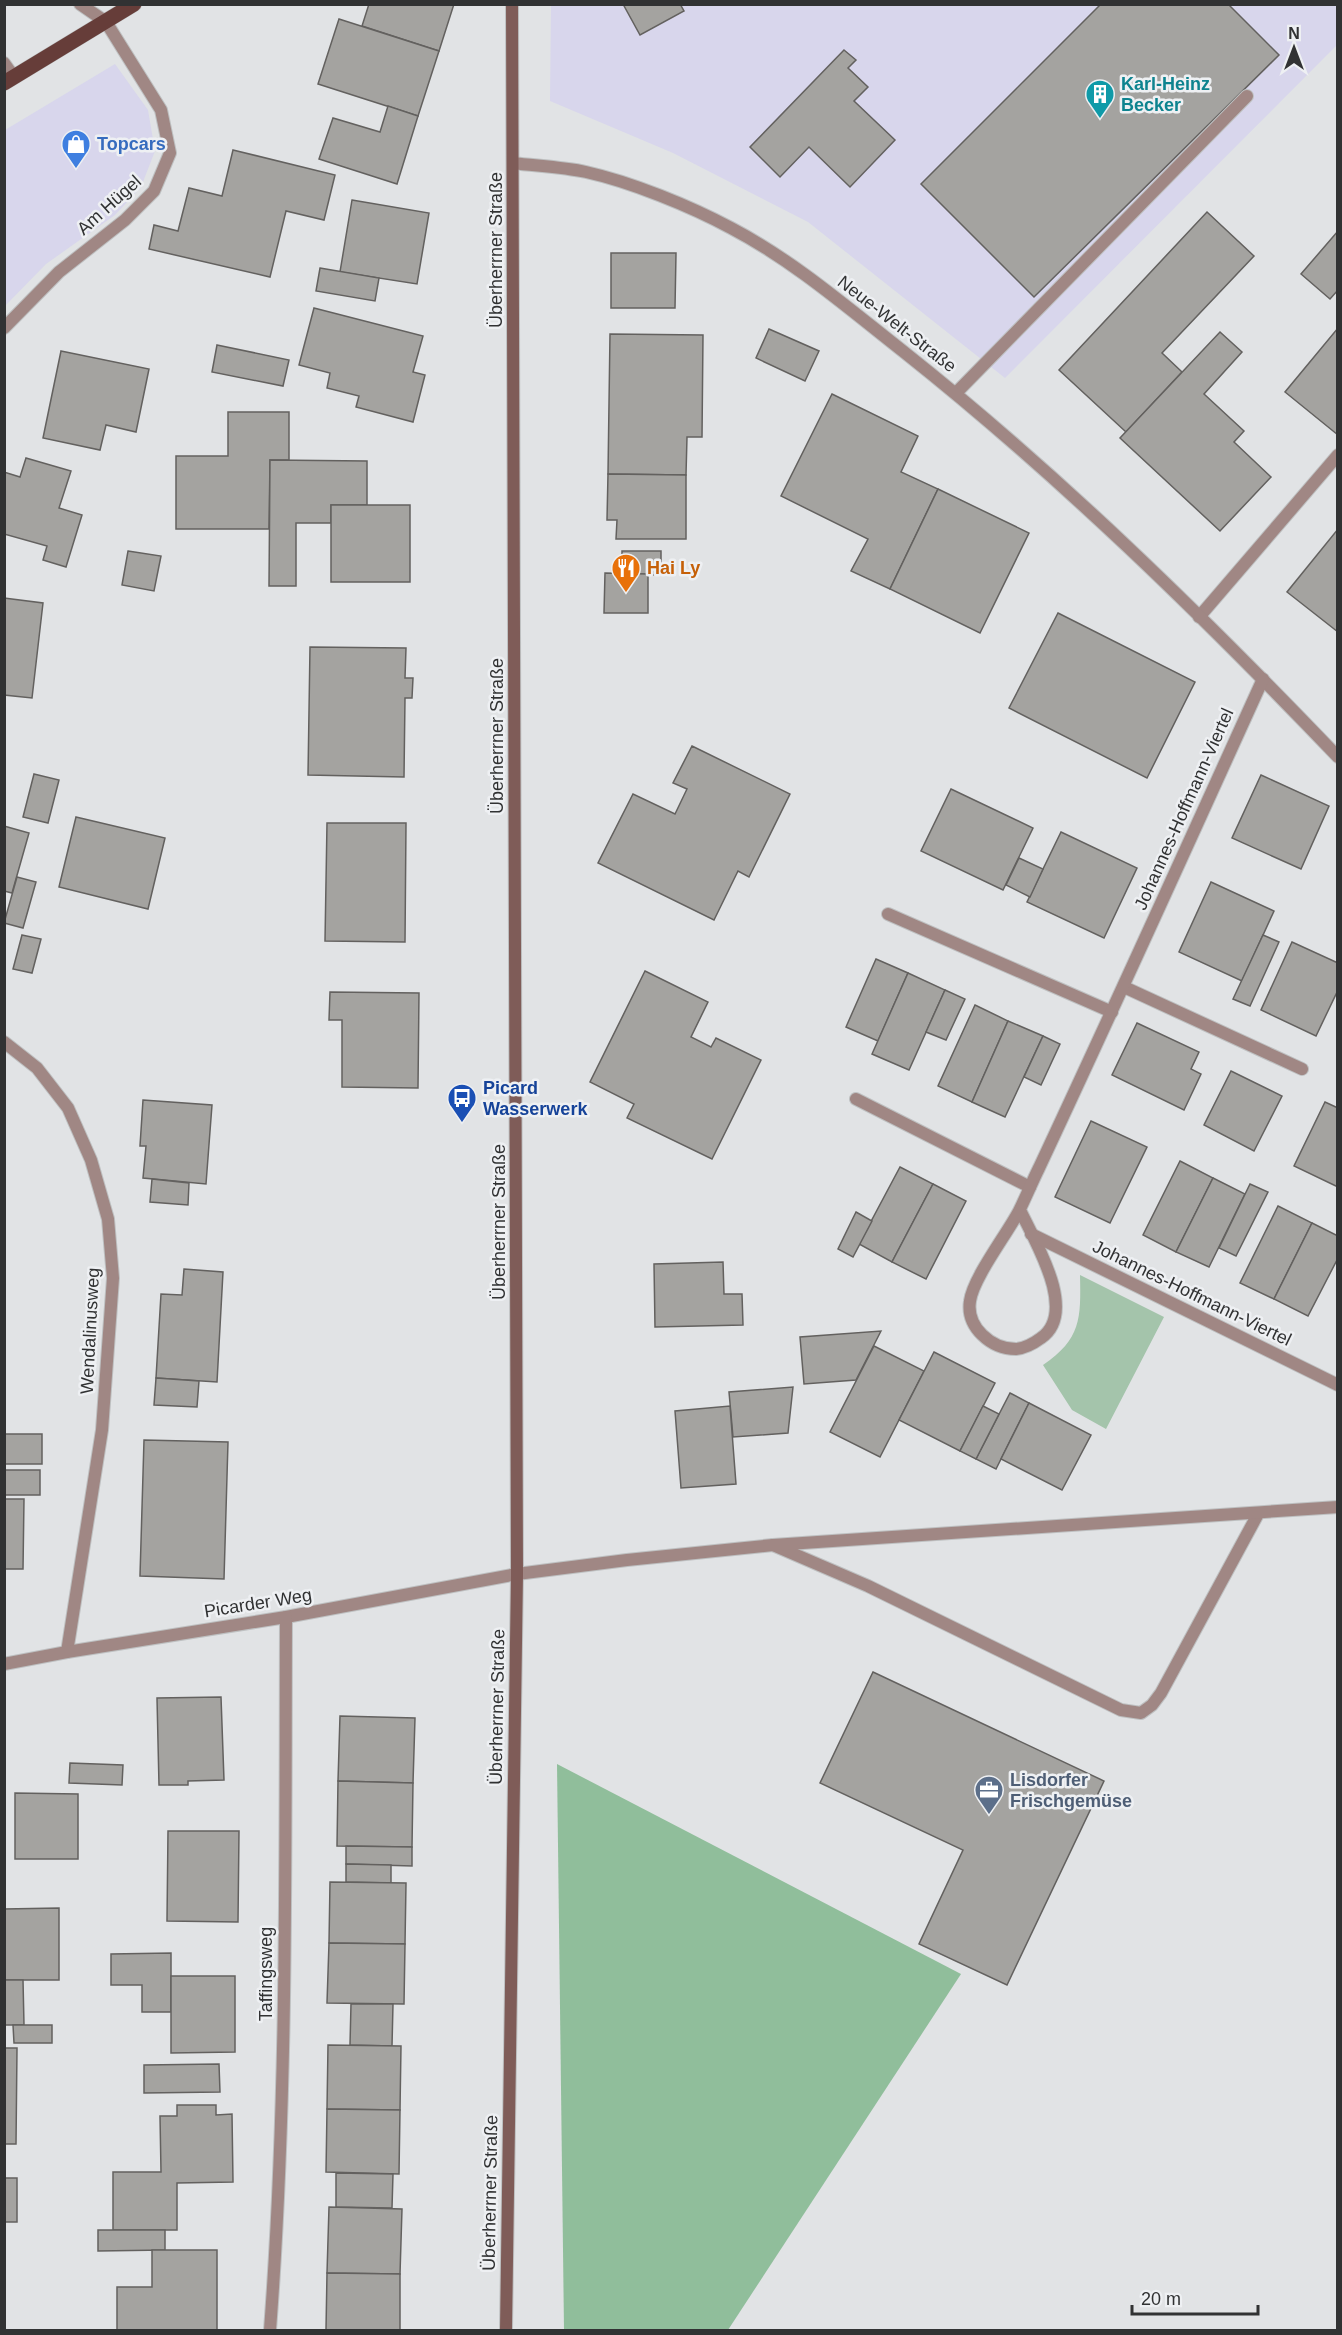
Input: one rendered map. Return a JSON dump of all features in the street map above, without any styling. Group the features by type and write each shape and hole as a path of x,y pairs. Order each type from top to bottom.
{"main road":[{"path":"9,80 134,4"},
{"name":"Überherrner Straße","path":"506,2331 518,1574 512,4"}],"street":[{"path":"80,4 106,22"},
{"name":"Am Hügel","path":"4,328 59,272 124,220 154,191 170,153 161,110 106,22"},
{"path":"4,63 9,80"},
{"path":"956,393 1247,96"},
{"name":"Neue-Welt-Straße","path":"513,163 586,172 655,194 730,227 793,265 956,393 1042,466 1263,679 1338,757"},
{"path":"1199,617 1338,455"},
{"name":"Johannes-Hoffmann-Viertel","path":"1020,1210 1048,1271 1057,1309 1053,1323 1044,1336 1028,1347 1014,1349 996,1345 983,1336 973,1322 969,1309 970,1298 977,1282 1020,1210 1263,679"},
{"path":"888,914 1112,1012"},
{"path":"1124,987 1302,1069"},
{"name":"Wendalinusweg","path":"4,1042 37,1068 68,1108 91,1160 108,1219 113,1278 102,1430 68,1652"},
{"path":"856,1099 1030,1187"},
{"name":"Johannes-Hoffmann-Viertel","path":"1031,1234 1338,1385"},
{"name":"Picarder Weg","path":"4,1664 286,1617 518,1574 773,1545 1338,1507"},
{"path":"773,1545 867,1586 1121,1710 1141,1713 1152,1705 1161,1693 1258,1514"},
{"name":"Taffingsweg","path":"270,2331 278,2233 283,2105 286,1617"}],"shaded area":[{"path":"551,5 1337,5 1337,45 1005,378 808,222 673,153 550,101"},
{"name":"Topcars","path":"115,64 148,110 155,151 141,187 115,215 46,264 5,306 5,130"}],"green space":[{"path":"1080,1275 1164,1317 1106,1429 1072,1410 1043,1365 1056,1355 1072,1337 1079,1316"},
{"path":"557,1764 961,1974 728,2330 564,2330"}],"building":[{"path":"369,4 454,4 439,51 362,26"},
{"path":"623,4 680,4 684,11 640,35"},
{"name":"Karl-Heinz Becker","path":"1101,4 1228,4 1279,55 1034,297 921,184"},
{"path":"339,19 439,51 418,116 318,84"},
{"path":"844,50 856,60 848,68 868,87 854,101 895,140 850,187 809,147 780,177 750,147"},
{"path":"388,106 418,116 397,184 319,159 333,118 380,132"},
{"path":"233,150 335,175 324,220 286,211 270,277 149,249 154,225 178,231 189,188 222,196"},
{"path":"352,200 429,213 417,284 340,272"},
{"path":"1207,212 1254,256 1162,353 1182,372 1126,432 1059,370"},
{"path":"1338,231 1338,290 1330,299 1301,274"},
{"path":"611,253 676,253 675,308 611,308"},
{"path":"320,268 379,278 375,301 316,291"},
{"path":"314,308 423,336 413,372 425,375 413,422 356,407 359,396 327,388 330,373 299,365"},
{"path":"1338,328 1338,435 1285,392"},
{"path":"769,329 819,351 805,381 756,358"},
{"path":"1220,332 1242,352 1204,394 1244,431 1234,442 1271,477 1220,531 1120,438"},
{"path":"610,334 703,335 702,437 687,437 686,475 608,474"},
{"path":"217,345 289,360 283,386 212,372"},
{"path":"61,351 149,369 136,432 106,425 100,450 43,438"},
{"path":"832,394 918,436 901,472 938,489 890,589 851,571 868,539 781,496"},
{"path":"228,412 289,412 289,460 270,460 269,529 176,529 176,456 228,456"},
{"path":"26,458 71,471 59,508 82,515 66,567 43,560 47,546 4,534 4,472 20,477"},
{"path":"270,460 367,461 367,505 331,505 331,523 296,523 296,586 269,586"},
{"path":"608,474 686,475 686,539 616,539 617,520 607,520"},
{"path":"938,489 1029,533 980,633 890,589"},
{"path":"331,505 410,505 410,582 331,582"},
{"path":"1338,529 1338,632 1287,592"},
{"path":"128,551 161,556 154,591 122,585"},
{"path":"622,551 661,551 661,575 622,574"},
{"name":"Hai Ly","path":"605,573 648,574 648,613 604,613"},
{"path":"4,598 43,603 32,698 4,695"},
{"path":"1058,613 1195,682 1147,778 1009,708"},
{"path":"310,647 406,648 405,678 413,678 412,698 405,698 404,777 308,775"},
{"path":"692,746 790,794 749,877 738,871 714,920 598,863 633,794 675,814 687,789 673,783"},
{"path":"34,774 59,780 48,823 23,817"},
{"path":"1261,775 1329,806 1301,869 1232,838"},
{"path":"951,789 1033,828 1003,890 921,851"},
{"path":"76,817 165,838 148,909 59,887"},
{"path":"327,823 406,823 405,942 325,941"},
{"path":"4,826 29,833 12,893 4,891"},
{"path":"1061,832 1137,868 1104,938 1027,902"},
{"path":"1019,858 1043,869 1030,897 1006,885"},
{"path":"17,877 36,882 23,928 4,923"},
{"path":"1211,882 1274,911 1242,981 1179,952"},
{"path":"22,935 41,939 32,973 13,969"},
{"path":"1263,935 1279,942 1250,1006 1233,999"},
{"path":"1292,942 1338,963 1338,990 1316,1036 1261,1010"},
{"path":"876,959 908,973 878,1041 846,1027"},
{"path":"645,971 708,1002 691,1037 711,1047 716,1038 761,1060 712,1159 627,1118 634,1104 590,1082"},
{"path":"908,973 945,990 909,1070 872,1054"},
{"path":"945,990 965,999 946,1040 926,1032"},
{"path":"330,992 419,993 418,1088 342,1087 342,1020 329,1020"},
{"path":"975,1005 1008,1021 972,1102 938,1086"},
{"path":"1008,1021 1043,1036 1005,1117 972,1102"},
{"path":"1137,1023 1199,1052 1191,1069 1201,1074 1184,1110 1112,1075"},
{"path":"1043,1036 1060,1044 1041,1085 1024,1077"},
{"path":"1231,1071 1282,1096 1254,1151 1204,1125"},
{"path":"143,1100 212,1105 206,1184 143,1178 146,1146 140,1146"},
{"path":"1325,1102 1338,1108 1338,1187 1294,1166"},
{"path":"1091,1121 1147,1147 1110,1223 1055,1197"},
{"path":"1180,1161 1213,1178 1176,1252 1143,1235"},
{"path":"900,1167 933,1184 892,1262 859,1244"},
{"path":"1213,1178 1245,1194 1209,1267 1176,1252"},
{"path":"152,1179 189,1183 188,1205 150,1202"},
{"path":"933,1184 966,1201 926,1279 892,1262"},
{"path":"1250,1184 1268,1192 1236,1256 1219,1248"},
{"path":"1278,1206 1312,1223 1274,1299 1240,1283"},
{"path":"856,1212 872,1221 853,1257 838,1249"},
{"path":"1312,1223 1338,1236 1338,1258 1308,1316 1274,1299"},
{"path":"723,1262 724,1294 742,1294 743,1325 655,1327 654,1264"},
{"path":"184,1269 223,1272 217,1382 156,1378 161,1294 182,1295"},
{"path":"881,1331 856,1380 804,1384 800,1337"},
{"path":"874,1346 924,1371 880,1457 830,1432"},
{"path":"934,1352 995,1383 960,1451 899,1420"},
{"path":"156,1378 199,1381 197,1407 154,1405"},
{"path":"793,1387 788,1433 733,1437 729,1392"},
{"path":"1010,1393 1029,1403 996,1469 976,1459"},
{"path":"1029,1403 1091,1435 1062,1490 1001,1459"},
{"path":"730,1406 736,1484 681,1488 675,1411"},
{"path":"983,1406 999,1414 976,1459 960,1451"},
{"path":"4,1434 42,1434 42,1464 4,1464"},
{"path":"144,1440 228,1442 224,1579 140,1576"},
{"path":"4,1470 40,1470 40,1495 4,1495"},
{"path":"4,1499 24,1499 23,1569 4,1569"},
{"name":"Lisdorfer Frischgemüse","path":"873,1672 1104,1781 1007,1985 919,1944 963,1850 820,1783"},
{"path":"221,1697 224,1780 188,1781 188,1785 159,1785 157,1698"},
{"path":"340,1716 415,1718 413,1783 338,1781"},
{"path":"70,1763 123,1765 122,1785 69,1783"},
{"path":"338,1781 413,1783 412,1847 337,1846"},
{"path":"15,1793 78,1794 78,1859 15,1859"},
{"path":"168,1831 239,1831 238,1922 167,1921"},
{"path":"346,1846 412,1847 412,1866 346,1864"},
{"path":"346,1864 391,1865 391,1883 346,1882"},
{"path":"330,1882 406,1883 405,1944 329,1943"},
{"path":"59,1908 59,1980 4,1980 4,1909"},
{"path":"329,1943 405,1944 404,2004 327,2003"},
{"path":"171,1953 171,2012 142,2012 142,1985 111,1985 111,1954"},
{"path":"171,1976 235,1976 235,2052 171,2053"},
{"path":"4,1980 23,1980 24,2025 4,2025"},
{"path":"351,2004 393,2004 392,2046 350,2045"},
{"path":"13,2025 52,2025 52,2043 14,2043"},
{"path":"328,2045 401,2046 400,2110 327,2109"},
{"path":"4,2048 17,2048 16,2144 4,2144"},
{"path":"219,2064 220,2092 144,2093 144,2065"},
{"path":"177,2105 216,2105 216,2115 232,2114 233,2182 177,2183 177,2230 113,2230 113,2172 161,2172 160,2116 177,2116"},
{"path":"327,2109 400,2110 399,2174 326,2172"},
{"path":"336,2173 393,2174 392,2208 336,2207"},
{"path":"4,2178 17,2178 17,2222 4,2222"},
{"path":"329,2207 402,2209 400,2274 327,2273"},
{"path":"98,2230 165,2230 165,2250 98,2251"},
{"path":"152,2250 217,2250 217,2330 117,2330 117,2287 152,2287"},
{"path":"327,2273 400,2274 400,2330 326,2330"}],"place":[{"name":"Karl-Heinz Becker","path":"1100,120"},
{"name":"Topcars","path":"76,170"},
{"name":"Hai Ly","path":"626,594"},
{"name":"Picard Wasserwerk","path":"462,1124"},
{"name":"Lisdorfer Frischgemüse","path":"989,1816"}]}
